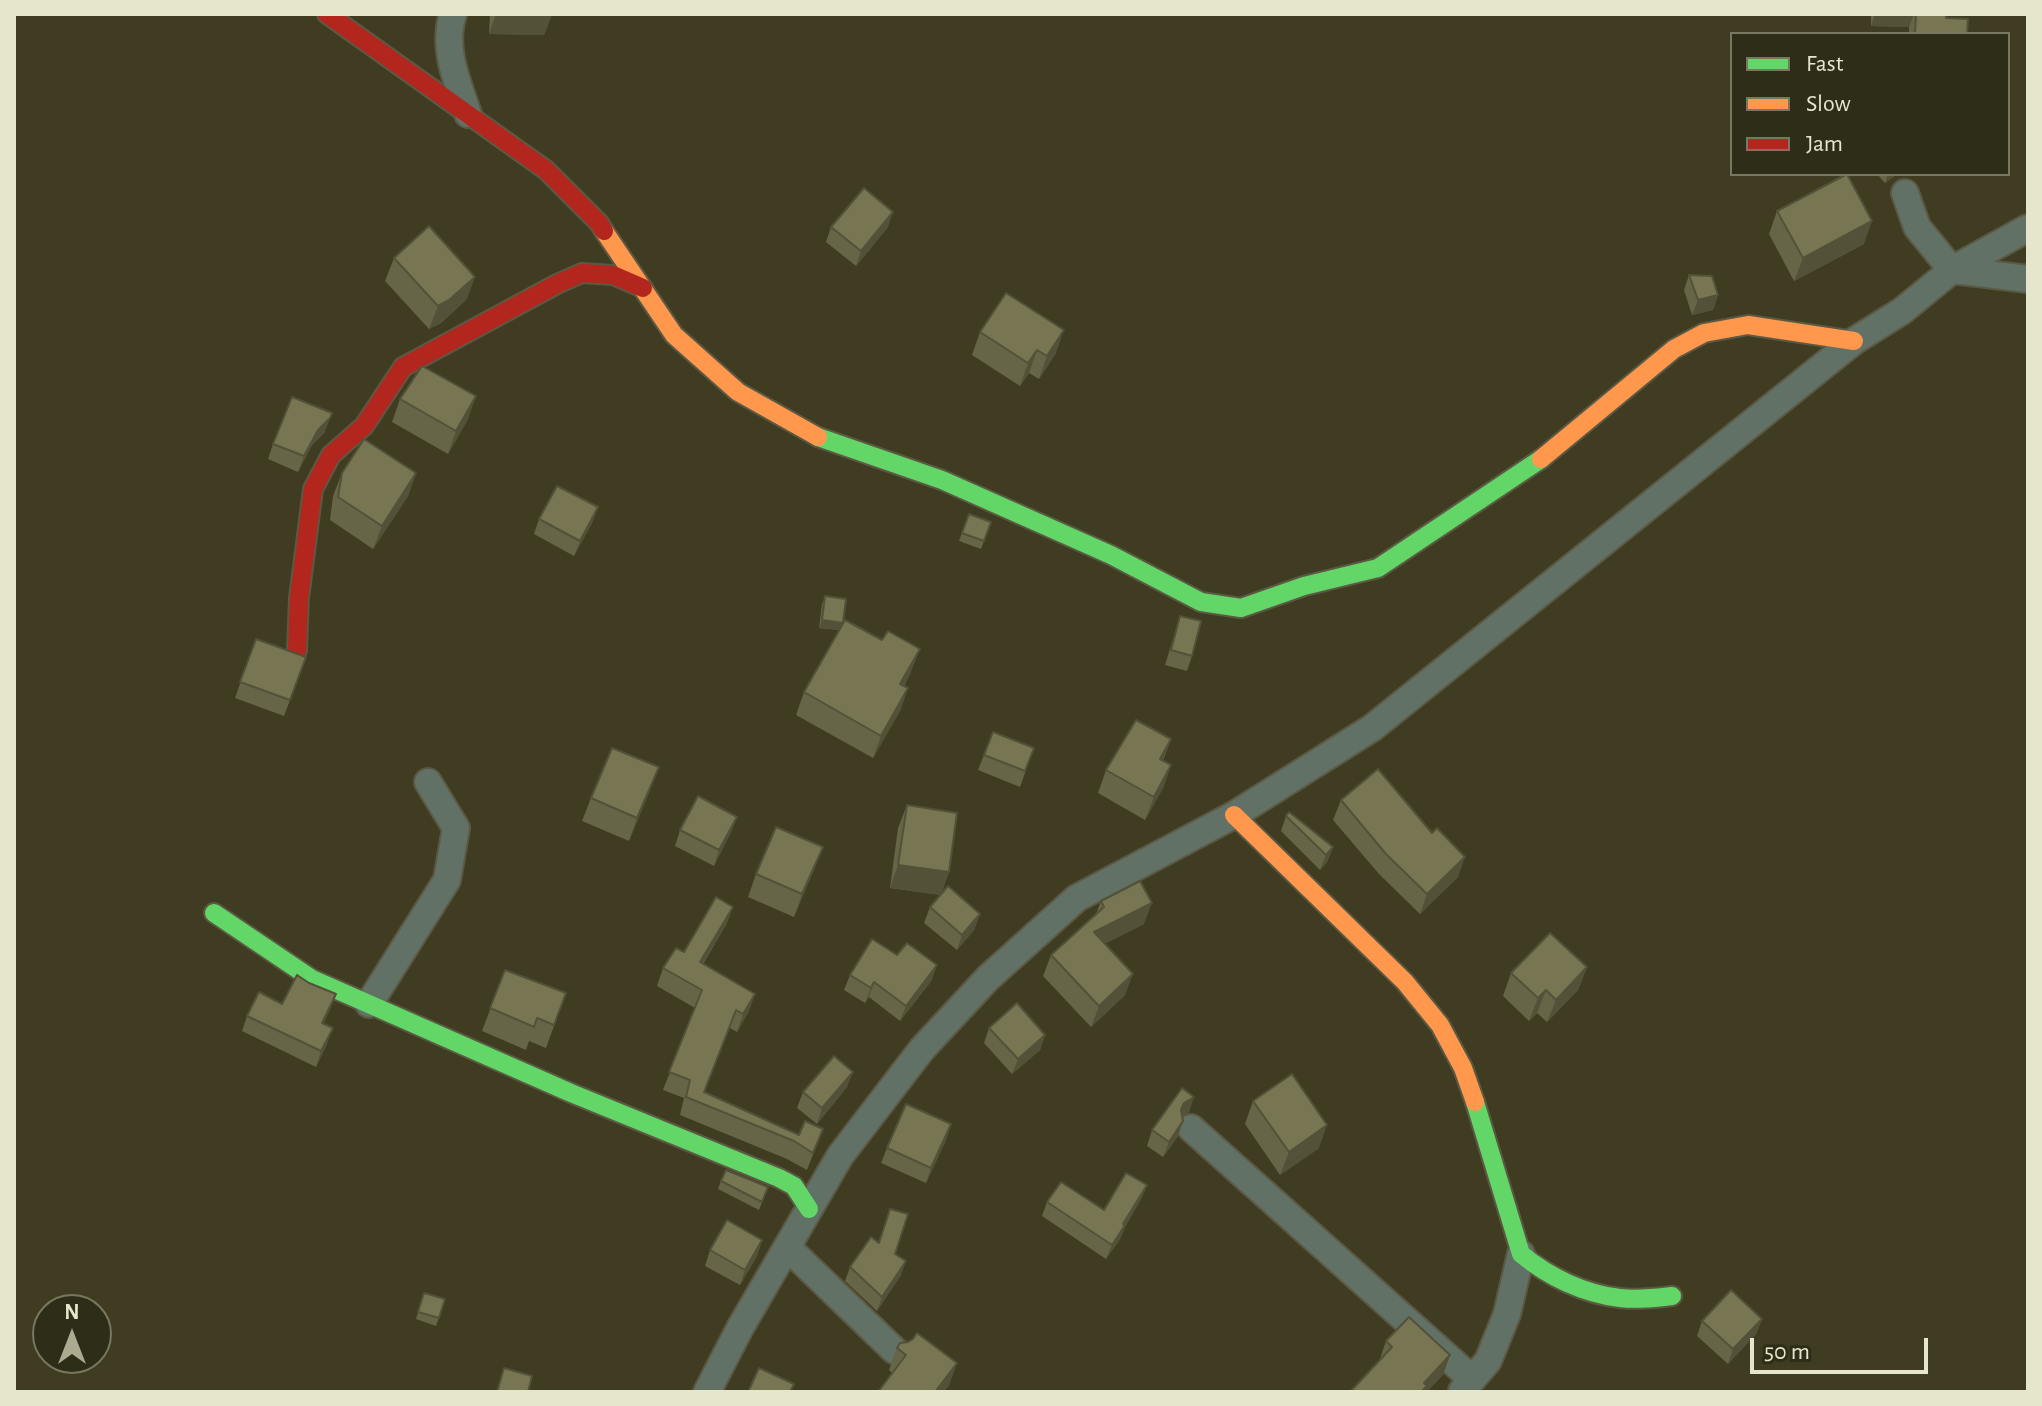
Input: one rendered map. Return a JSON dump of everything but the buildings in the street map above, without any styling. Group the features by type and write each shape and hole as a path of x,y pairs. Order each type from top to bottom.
{"street":[{"path":"327,14 546,170 599,223 674,335 738,392 820,438 942,480 1111,555 1201,602 1241,608 1304,586 1378,568 1533,466 1674,349 1704,333 1748,325 1854,341"},
{"path":"453,14 448,48 468,114"},
{"path":"1905,193 1917,227 1952,270 2028,279"},
{"path":"707,1392 740,1328 840,1156 922,1049 988,978 1077,898 1234,815 1372,728 1854,341 1902,311 1952,270 2028,228"},
{"path":"297,650 299,598 313,489 331,455 364,426 403,367 582,273 613,275 643,288"},
{"path":"369,1004 447,880 456,828 428,782"},
{"path":"1234,815 1405,982 1440,1025 1463,1068 1484,1127 1521,1254 1531,1264 1586,1291 1632,1300 1672,1296"},
{"path":"214,913 312,979 571,1093 779,1178 794,1186 809,1209"},
{"path":"1191,1128 1467,1385 1488,1361 1507,1314 1521,1254"},
{"path":"787,1247 894,1350"}],"traffic: fast":[{"path":"818,437 942,480 1111,555 1201,602 1241,608 1304,586 1378,568 1541,459"},
{"path":"214,913 312,979 571,1093 779,1178 794,1186 809,1209"},
{"path":"1475,1102 1521,1254 1555,1277 1593,1293 1627,1299 1672,1296"}],"traffic: slow":[{"path":"604,231 674,335 738,392 818,437"},
{"path":"1541,459 1674,349 1704,333 1748,325 1854,341"},
{"path":"1234,815 1405,982 1440,1025 1463,1068 1475,1102"}],"traffic: jam":[{"path":"327,14 546,170 604,231"},
{"path":"297,650 299,598 313,489 331,455 364,426 403,367 582,273 613,275 643,288"}]}
